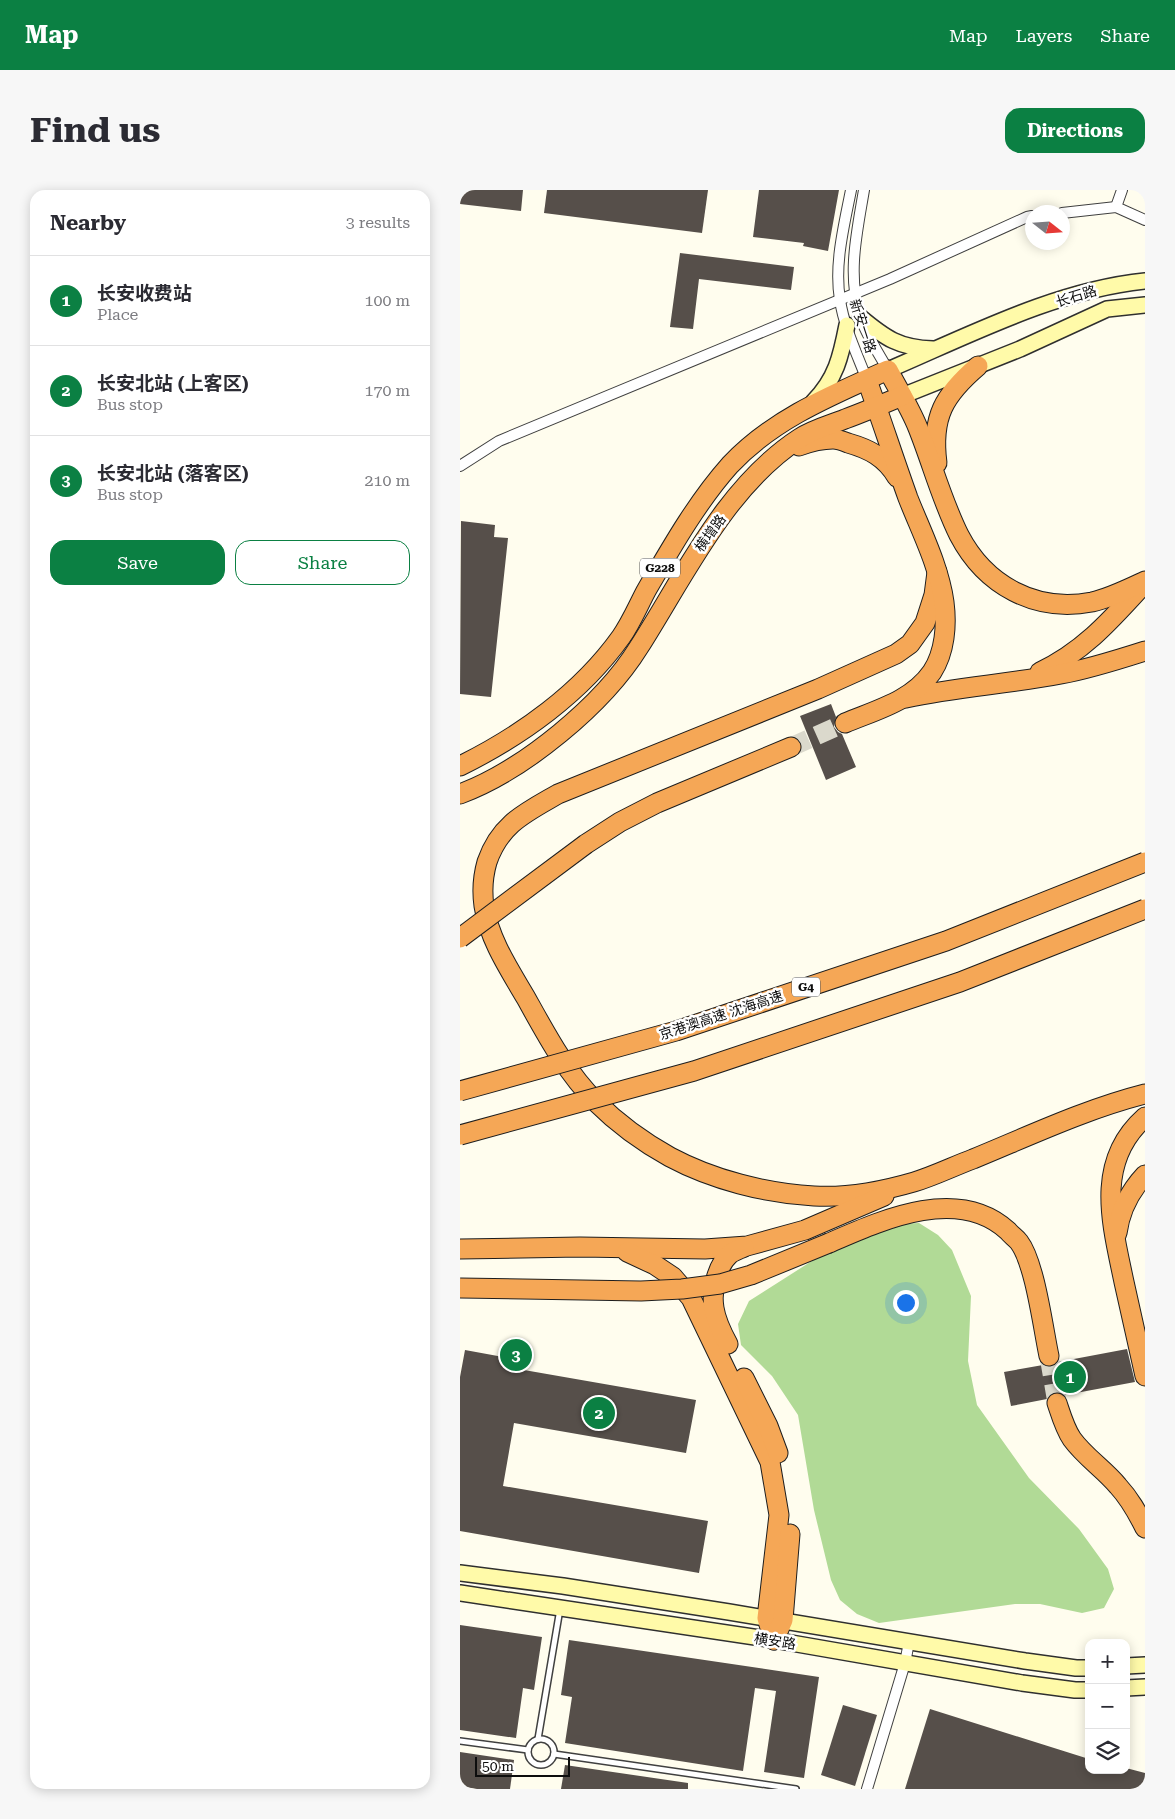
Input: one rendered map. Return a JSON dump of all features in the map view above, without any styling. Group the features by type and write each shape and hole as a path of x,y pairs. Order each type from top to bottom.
{"highway":[{"path":"941,491 935,446 938,415 950,393 978,366"},
{"name":"横增路","path":"460,766 490,750 545,713 560,702 596,667 621,636 646,591 703,499 738,459 764,436 808,407 888,370"},
{"path":"888,370 917,426 959,536 976,561 996,581 1018,594 1047,603 1069,605 1093,602 1145,582"},
{"path":"867,380 937,572 945,610 946,626 942,649 932,671 918,688 903,699"},
{"name":"横增路","path":"460,794 500,775 537,750 576,719 613,682 638,648 691,558 724,512 753,479 800,438 819,428 902,396"},
{"path":"786,450 812,442 834,439 861,446 882,458 894,471 907,494"},
{"path":"916,1182 848,1194 815,1196 784,1193 725,1180 696,1169 669,1156 642,1139 595,1102 575,1078 550,1042 498,949 484,906 483,884 486,864 496,841 509,824 558,794 818,689 896,654 910,644 925,623 932,602 937,572"},
{"path":"1024,680 1053,666 1078,650 1100,632 1145,582"},
{"path":"845,723 903,699 938,691 1061,674 1096,666 1145,651"},
{"path":"460,938 586,844 620,822 657,803 792,747"},
{"name":"京港澳高速 沈海高速","path":"460,1091 676,1030 946,941 1145,862"},
{"path":"460,1135 694,1071 960,982 1145,909"},
{"path":"775,1619 791,1529 789,1501 785,1475 768,1426 720,1327 714,1309 716,1278 722,1265 730,1254 747,1246 805,1230 916,1182 1103,1106 1145,1094"},
{"path":"1145,1117 1136,1125 1121,1146 1110,1186 1110,1207 1116,1244 1145,1376"},
{"path":"1116,1244 1119,1219 1128,1198 1145,1175"},
{"path":"460,1288 641,1291 692,1288 720,1284 751,1275 875,1223 920,1211 948,1208 975,1212 998,1223 1019,1242 1029,1263 1049,1356"},
{"path":"460,1249 580,1247 705,1249 747,1246"},
{"path":"620,1249 655,1265 673,1277 691,1298 770,1462 779,1515 774,1640"},
{"path":"1057,1404 1072,1438 1090,1459 1117,1484 1133,1504 1145,1528"}],"main road":[{"name":"长石路","path":"1009,318 1080,294 1122,283 1145,281"},
{"name":"长石路","path":"1020,349 1107,309 1145,305"},
{"path":"860,317 881,335 898,343 916,348 937,349"},
{"name":"横增路","path":"888,370 1009,318"},
{"path":"808,407 823,392 834,375 842,351 847,325"},
{"name":"横增路","path":"902,396 1020,349"},
{"name":"横安路","path":"460,1573 563,1586 1025,1661 1085,1668"},
{"name":"横安路","path":"460,1593 774,1640 1022,1683 1085,1690"},
{"path":"1130,1666 1145,1665"},
{"path":"1130,1688 1145,1687"}],"street":[{"name":"新安一路","path":"851,190 839,259 840,300 867,380"},
{"name":"新安一路","path":"864,190 853,260 855,293 860,317 888,370"},
{"path":"1116,207 1122,190"},
{"path":"1070,212 1116,207 1145,220"},
{"path":"460,466 499,441 840,300 1025,217"},
{"path":"867,1789 909,1642"}],"lane":[{"path":"538,1739 560,1608"},
{"path":"543,1739 551,1744 554,1754 548,1762 539,1765 530,1760 528,1750 533,1742 543,1739"},
{"path":"460,1740 528,1750"},
{"path":"554,1754 796,1789"}],"green space":[{"path":"919,1223 938,1235 952,1250 971,1296 968,1361 977,1405 1029,1478 1079,1529 1108,1569 1114,1589 1104,1608 1082,1613 1040,1604 1015,1604 879,1623 857,1614 840,1600 831,1580 814,1510 798,1415 772,1376 741,1345 738,1324 749,1301 826,1252 895,1224"}],"building":[{"path":"460,190 523,190 521,211 460,204"},
{"path":"547,190 708,190 702,233 544,213"},
{"path":"759,190 839,190 828,251 803,246 804,243 753,237"},
{"path":"680,253 794,267 791,290 699,279 693,329 670,327"},
{"path":"461,521 495,525 494,537 508,538 491,697 460,694"},
{"path":"831,704 836,717 834,727 842,734 856,767 826,780 800,716"},
{"path":"1127,1349 1135,1382 1065,1395 1060,1392 1054,1392 1047,1399 1011,1406 1004,1372 1043,1365 1051,1367 1058,1362"},
{"path":"465,1350 525,1361 524,1370 696,1400 686,1453 514,1423 503,1486 708,1521 699,1573 460,1531 460,1377"},
{"path":"460,1625 542,1637 534,1690 523,1688 516,1738 460,1730"},
{"path":"569,1640 819,1677 804,1778 764,1772 776,1691 755,1688 743,1771 565,1743 572,1697 561,1695"},
{"path":"843,1705 877,1715 855,1786 821,1775"},
{"path":"930,1709 1085,1758 1085,1774 1130,1774 1130,1769 1145,1773 1145,1789 905,1789"},
{"path":"460,1752 514,1760 510,1789 477,1789 460,1786"},
{"path":"565,1765 688,1783 688,1789 561,1789"}],"tunnel":[{"path":"791,747 845,723"},
{"path":"1049,1356 1057,1403"}],"place":[{"name":"长安北站 (落客区)","path":"516,1355"},
{"name":"长安收费站","path":"1070,1377"},
{"name":"长安北站 (上客区)","path":"599,1413"}]}
